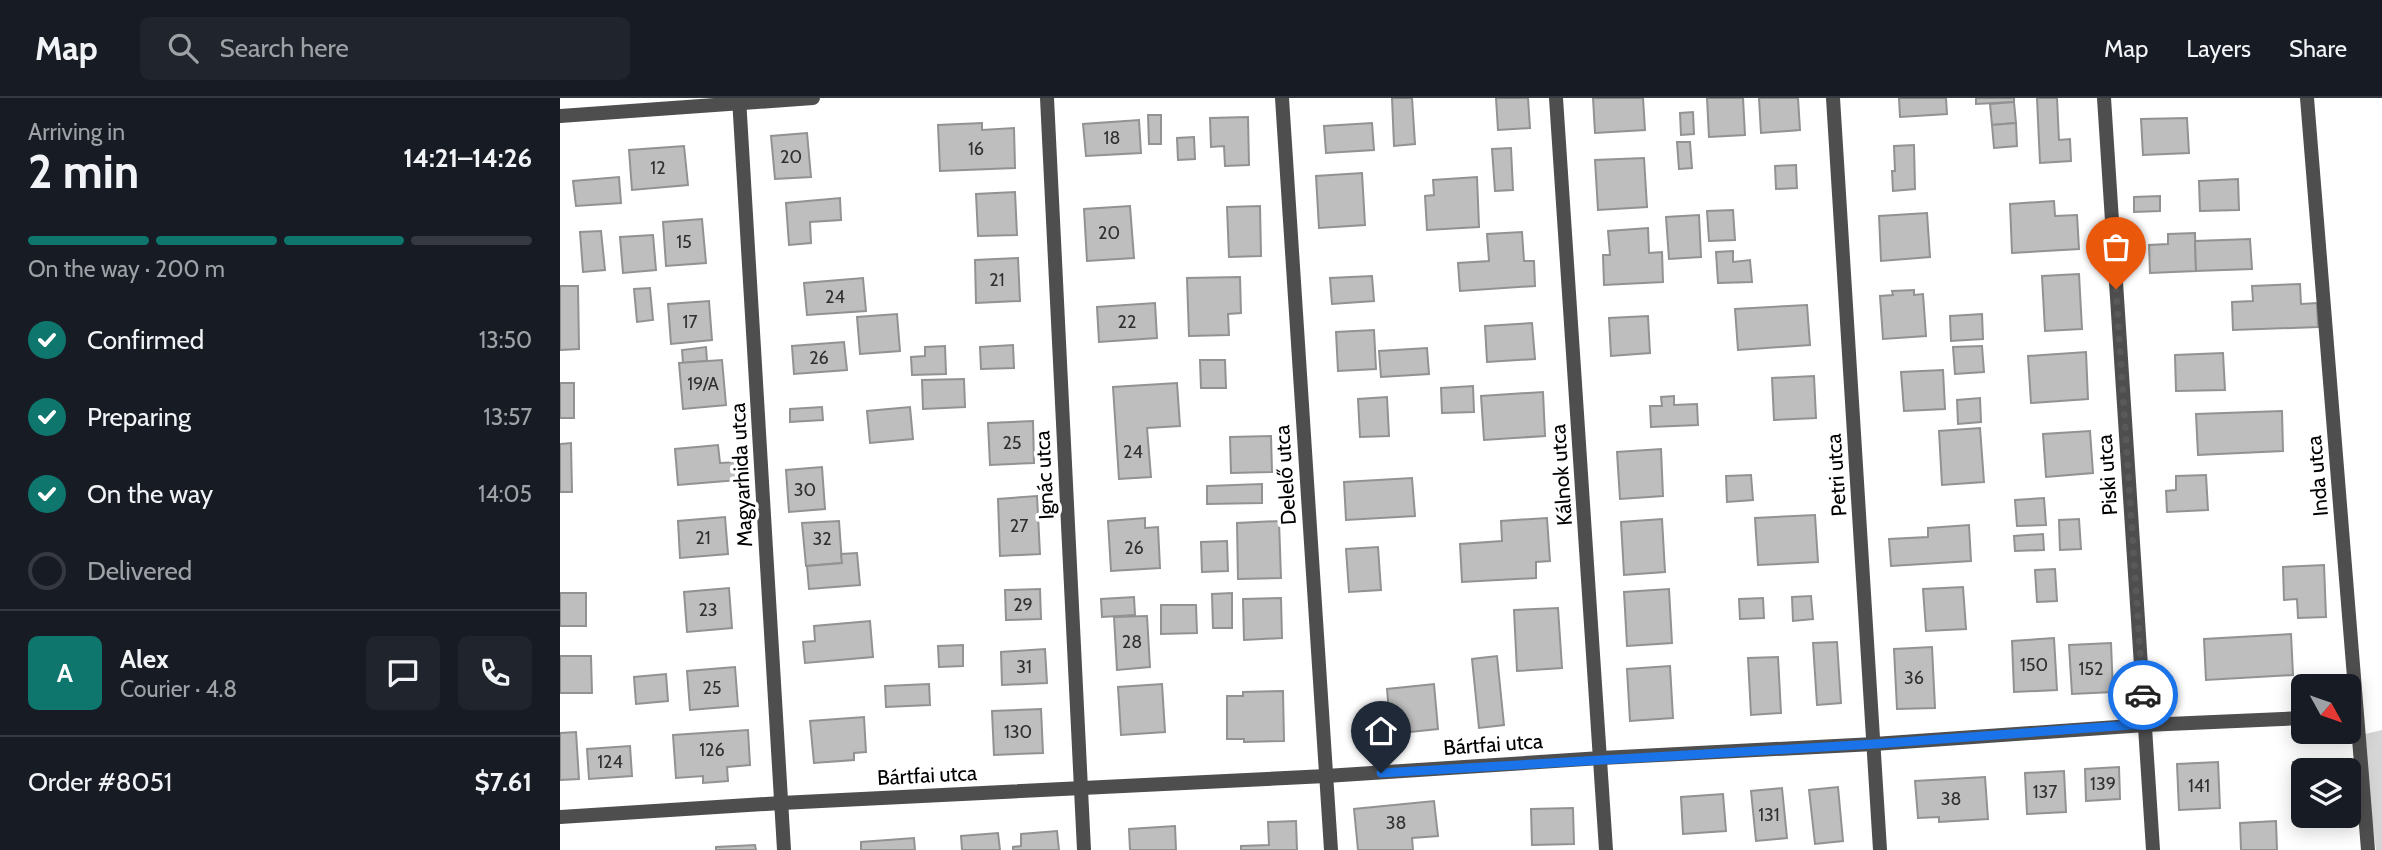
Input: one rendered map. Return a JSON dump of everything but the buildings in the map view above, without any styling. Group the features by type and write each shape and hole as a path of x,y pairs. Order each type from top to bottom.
{"street":[{"path":"560,116 739,100 813,98"},
{"name":"Ignác utca","path":"1047,98 1084,850"},
{"name":"Delelő utca","path":"1282,98 1331,850"},
{"name":"Kálnok utca","path":"1556,98 1606,850"},
{"name":"Petri utca","path":"1833,98 1880,850"},
{"name":"Piski utca","path":"2104,98 2153,850"},
{"name":"Inda utca","path":"2307,98 2350,674"},
{"name":"Magyarhida utca","path":"739,100 784,850"},
{"name":"Bártfai utca","path":"560,817 1874,744 2145,724 2291,718"},
{"name":"Inda utca","path":"2356,744 2368,850"}],"shaded area":[{"path":"2382,730 2382,850 2376,850 2361,735"}],"way so far":[{"path":"2116,289 2143,695"}],"route":[{"path":"1381,773 1874,744 2145,724 2143,695"}]}
